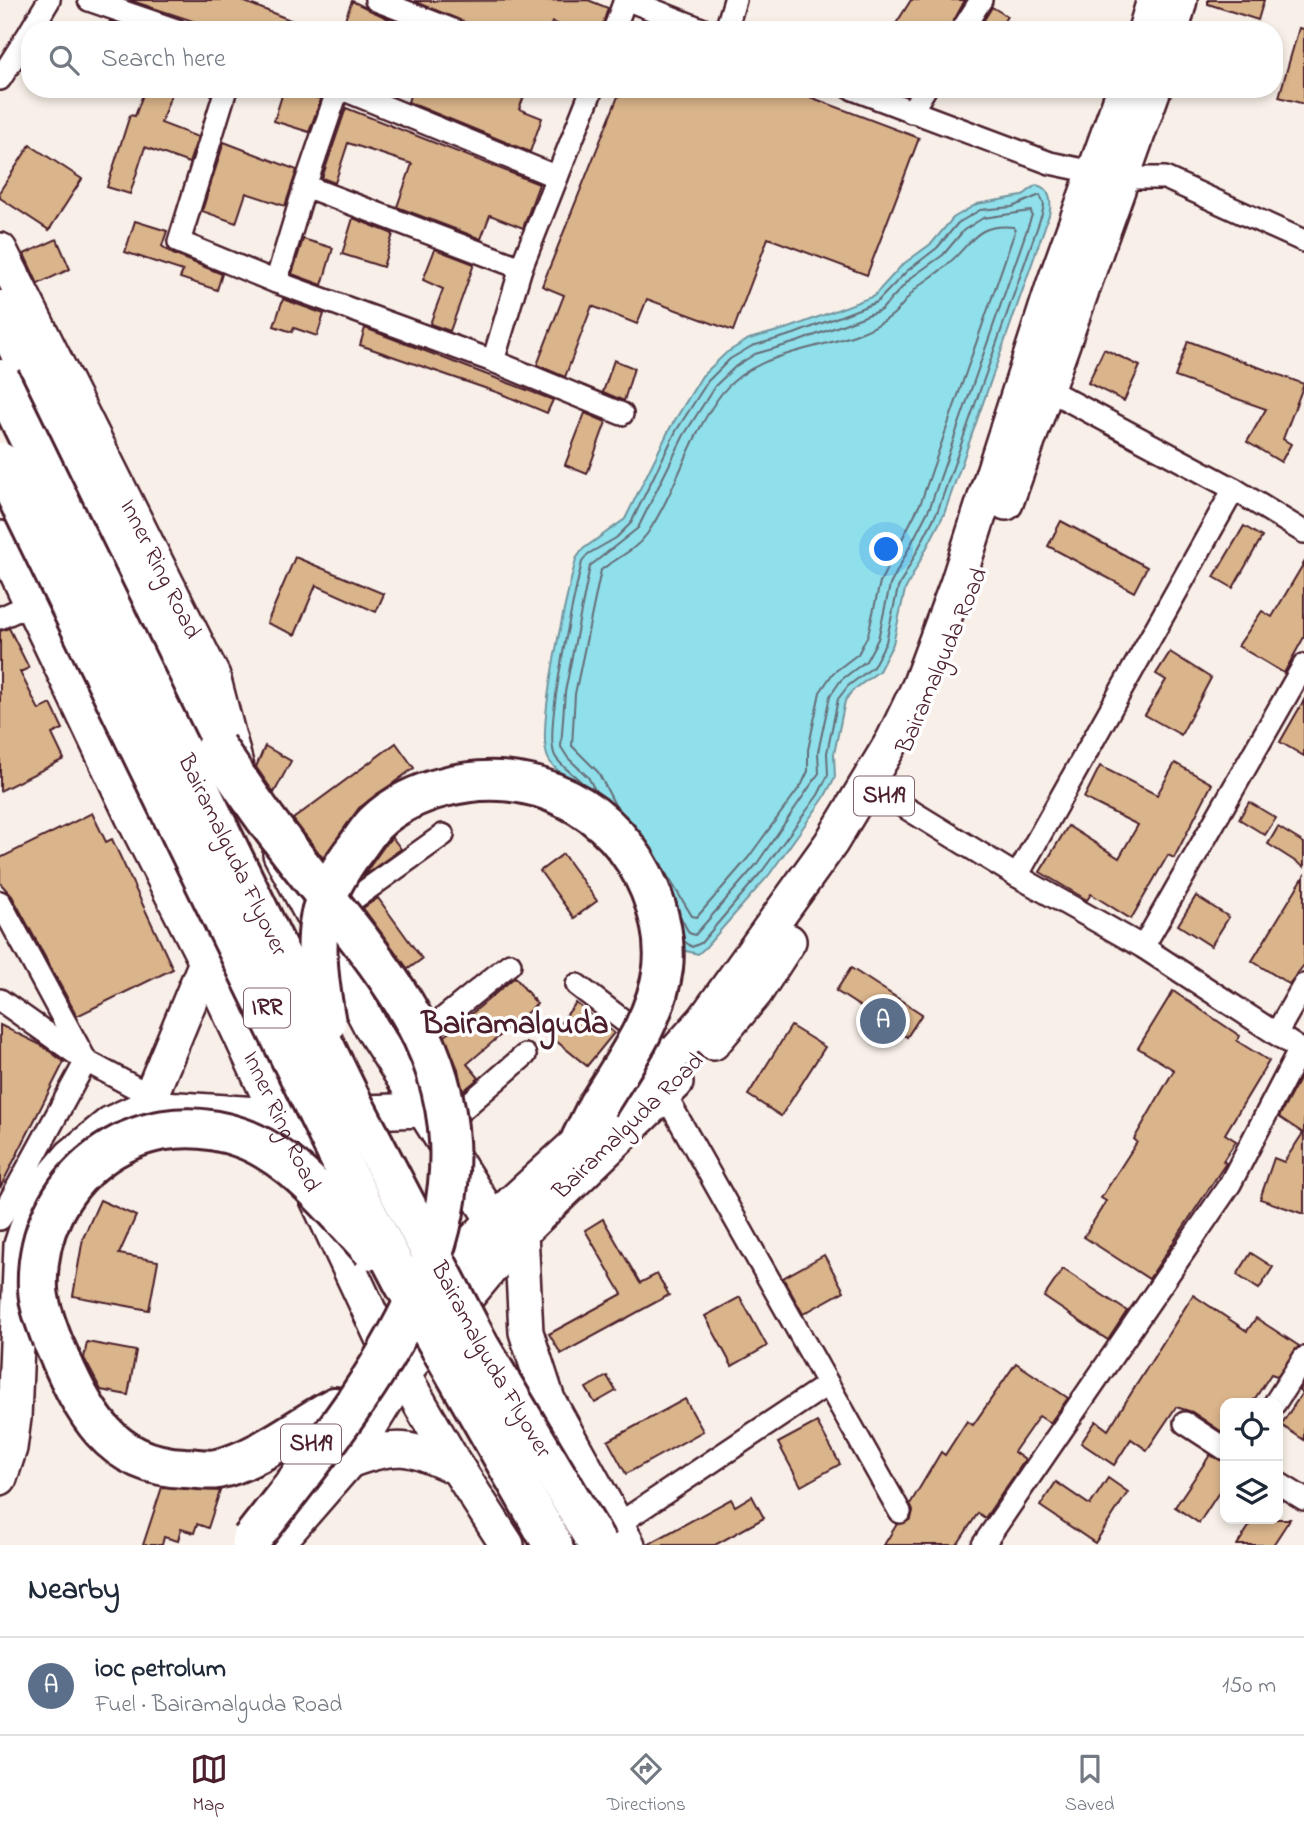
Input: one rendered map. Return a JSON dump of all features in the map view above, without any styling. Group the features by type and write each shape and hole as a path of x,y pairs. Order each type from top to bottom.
{"highway":[{"path":"0,310 132,592 189,702 251,798 404,1003 430,1054 446,1105 450,1163 444,1214 430,1269 407,1320 382,1361 251,1544"},
{"name":"Bairamalguda Flyover","path":"0,379 261,910 333,1063 480,1347 614,1538"},
{"name":"Bairamalguda Flyover","path":"0,462 402,1282 553,1545"},
{"path":"333,1063 319,981 320,917 345,862 376,822 420,793 469,781 521,781 569,799 611,828 641,869 661,917 663,967 651,1016 580,1139"},
{"path":"335,1407 272,1446 216,1469 164,1467 145,1461 106,1438 80,1401 43,1316 38,1290 43,1241 52,1217 72,1185 98,1159 142,1133 165,1128 191,1127 218,1131 241,1138 270,1153 302,1178 402,1282"}],"main road":[{"path":"1147,21 1154,0"},
{"path":"1174,21 1180,0"},
{"name":"Bairamalguda Road","path":"1107,176 1122,98"},
{"name":"Bairamalguda Road","path":"381,1336 688,1072 756,992 919,686 1107,176 1149,98"},
{"name":"Inner Ring Road","path":"0,250 213,676 238,769 315,926 371,1027 431,1120 507,1227"},
{"name":"Bairamalguda Road","path":"402,1375 507,1227 580,1139 671,1057 797,911 885,795 975,590 1047,390 1066,290"},
{"name":"Inner Ring Road","path":"0,538 132,816 206,962 381,1336 455,1464 507,1545"},
{"path":"132,816 238,769"},
{"path":"0,1478 14,1418 21,1245 37,1196 71,1156 111,1123 148,1101 206,962"},
{"path":"148,1101 276,1115 431,1120"},
{"path":"507,1227 526,1332 553,1408 614,1538"},
{"name":"SH19","path":"251,1544 381,1336"},
{"name":"SH19","path":"251,1544 349,1461 402,1375"},
{"path":"349,1461 383,1448 413,1448 455,1464 471,1431 504,1406 523,1401 553,1408"}],"street":[{"path":"36,21 49,0"},
{"path":"89,0 150,21"},
{"path":"376,0 430,21"},
{"path":"618,21 626,0 681,21"},
{"path":"729,21 735,0"},
{"path":"968,21 981,0"},
{"path":"0,79 21,45"},
{"path":"223,98 179,242 276,282 493,361 622,414"},
{"path":"276,282 304,186 337,98"},
{"path":"362,98 557,177"},
{"path":"493,361 521,268 588,98"},
{"path":"876,98 1050,163 1107,176 1165,178 1304,241"},
{"path":"911,112 920,98"},
{"path":"304,186 521,268"},
{"path":"1047,390 1234,489 1304,532"},
{"path":"1017,876 1234,489"},
{"path":"0,618 31,604"},
{"path":"1143,947 1304,665"},
{"path":"885,795 1017,876 1143,947 1302,1050 1230,1184 988,1543"},
{"path":"315,926 443,835"},
{"path":"0,902 86,1061"},
{"path":"393,1060 510,964"},
{"path":"577,985 671,1057"},
{"path":"1276,1034 1304,985"},
{"path":"0,1000 148,1101"},
{"path":"431,1120 525,1055"},
{"path":"0,1219 86,1061"},
{"path":"664,1093 900,1512"},
{"path":"1278,1398 1304,1358"},
{"path":"614,1538 828,1384"},
{"path":"1185,1423 1220,1446"},
{"path":"1283,1486 1304,1499"}],"water":[{"path":"1036,185 1045,189 1049,197 1049,215 944,514 905,590 893,644 879,671 852,691 845,701 834,754 835,777 824,798 769,875 705,948 698,954 682,950 571,781 555,768 548,758 545,743 549,692 576,559 583,549 625,519 670,428 702,376 726,353 749,339 792,327 874,296 902,265 932,243 953,218 977,204 1022,196"}],"building":[{"path":"129,0 240,0 293,21 193,21"},
{"path":"588,0 608,8 604,21 462,21 414,1"},
{"path":"911,0 965,0 954,21 898,21"},
{"path":"1208,0 1264,0 1258,20 1208,4"},
{"path":"352,1 389,19 388,21 344,21"},
{"path":"992,7 1007,16 1004,21 983,21"},
{"path":"1299,28 1304,29 1304,104 1283,98 1283,83"},
{"path":"142,98 170,98 161,123 198,137 189,163 145,147 130,194 107,187 130,115 135,116"},
{"path":"281,98 321,99 309,132 274,121"},
{"path":"409,98 523,98 519,109 542,118 530,152 408,102"},
{"path":"617,98 813,98 919,138 867,275 768,238 733,331 647,299 637,324 592,306 565,377 537,365 564,295 542,286"},
{"path":"346,108 539,184 523,228 490,215 481,239 397,207 412,164 348,143 335,183 322,178"},
{"path":"224,142 297,170 285,206 246,193 236,223 202,211"},
{"path":"30,145 82,179 49,230 0,198 0,191"},
{"path":"353,218 393,234 383,267 342,254"},
{"path":"135,221 167,231 162,246 173,254 222,274 217,290 180,278 183,271 125,252"},
{"path":"57,239 70,269 38,284 24,254"},
{"path":"303,239 333,248 322,285 292,274"},
{"path":"435,249 474,264 450,331 430,324 443,289 423,280"},
{"path":"283,299 324,314 317,336 294,328 292,332 274,326"},
{"path":"365,328 553,400 547,413 499,393 360,345"},
{"path":"1188,341 1304,384 1283,439 1291,444 1281,462 1247,442 1266,409 1175,377"},
{"path":"1104,349 1140,366 1124,401 1088,383"},
{"path":"614,360 634,368 624,401 603,392"},
{"path":"585,413 606,422 587,474 565,465"},
{"path":"1061,521 1147,567 1134,592 1048,546"},
{"path":"1244,526 1262,537 1233,588 1214,577"},
{"path":"295,557 384,594 376,612 316,585 295,635 267,623"},
{"path":"1304,563 1304,637 1284,673 1238,646 1262,611 1272,617"},
{"path":"9,628 29,668 20,672 39,710 51,704 63,729 52,734 64,759 0,791 0,631"},
{"path":"1170,652 1211,678 1181,735 1145,715 1166,680 1156,674"},
{"path":"1304,700 1304,756 1280,742"},
{"path":"396,743 414,768 359,808 323,858 293,819"},
{"path":"265,746 291,761 274,793 256,767"},
{"path":"1175,763 1212,784 1174,858 1168,855 1131,919 1091,894 1087,900 1040,872 1068,826 1119,858 1138,825 1084,798 1100,766 1157,795"},
{"path":"1249,802 1276,818 1265,835 1239,819"},
{"path":"92,813 106,842 112,839 173,969 77,1016 12,896 0,883 0,858"},
{"path":"1278,827 1304,843 1304,867 1268,844"},
{"path":"392,837 401,849 363,876 385,845"},
{"path":"563,854 597,901 574,918 540,871"},
{"path":"1304,876 1304,965 1289,984 1252,961"},
{"path":"1196,896 1229,917 1211,946 1178,925"},
{"path":"378,898 422,959 408,969 363,908"},
{"path":"851,968 922,1014 907,1037 836,991"},
{"path":"515,977 537,1004 467,1064 479,1078 462,1092 458,1069 444,1037"},
{"path":"1173,991 1240,1036 1237,1041 1269,1061 1225,1134 1236,1141 1223,1161 1226,1163 1149,1279 1084,1237 1106,1201 1101,1198 1137,1142 1134,1139 1174,1070 1138,1048"},
{"path":"576,1003 614,1033 587,1066 550,1036"},
{"path":"0,1025 41,1045 64,1062 0,1188"},
{"path":"791,1026 825,1047 781,1116 748,1095"},
{"path":"1304,1070 1304,1214 1260,1199 1274,1158 1284,1162 1303,1133 1279,1117"},
{"path":"100,1200 136,1216 119,1254 158,1261 149,1310 73,1296 83,1238"},
{"path":"603,1219 640,1283 657,1274 669,1295 561,1354 549,1334 622,1294 585,1230"},
{"path":"1251,1253 1273,1267 1259,1289 1237,1275"},
{"path":"824,1255 844,1291 803,1314 783,1278"},
{"path":"1063,1269 1127,1311 1108,1340 1044,1297"},
{"path":"1193,1295 1247,1331 1256,1318 1299,1346 1277,1376 1271,1374 1255,1398 1220,1398 1220,1431 1192,1412 1176,1407 1147,1450 1131,1439 1114,1465 1081,1443 1096,1421 1108,1430"},
{"path":"740,1297 767,1346 732,1366 705,1316"},
{"path":"87,1342 136,1351 128,1395 101,1390 84,1358"},
{"path":"1016,1363 1068,1398 1050,1423 1039,1416 1014,1452 1025,1460 985,1518 978,1513 957,1545 884,1545 897,1524 911,1519 913,1511 910,1504 941,1452 945,1455 967,1421 973,1425"},
{"path":"607,1376 616,1391 595,1403 586,1388"},
{"path":"1304,1382 1304,1440 1283,1426 1283,1422 1302,1393 1299,1391"},
{"path":"685,1399 703,1431 626,1474 608,1441"},
{"path":"817,1422 840,1464 801,1486 778,1443"},
{"path":"1210,1455 1220,1460 1220,1491 1199,1523 1175,1507"},
{"path":"1108,1478 1128,1492 1095,1543 1040,1506 1056,1482 1090,1505"},
{"path":"162,1487 220,1491 208,1528 197,1524 194,1533 181,1529 178,1541 164,1537 162,1545 143,1545"},
{"path":"752,1496 764,1518 715,1545 647,1545 731,1499 735,1506"},
{"path":"1283,1519 1290,1519 1273,1545 1237,1545 1251,1524 1283,1524"}],"place":[{"name":"ioc petrolum","path":"883,1021"}],"district":[{"name":"Bairamalguda","path":"515,1025"}]}
